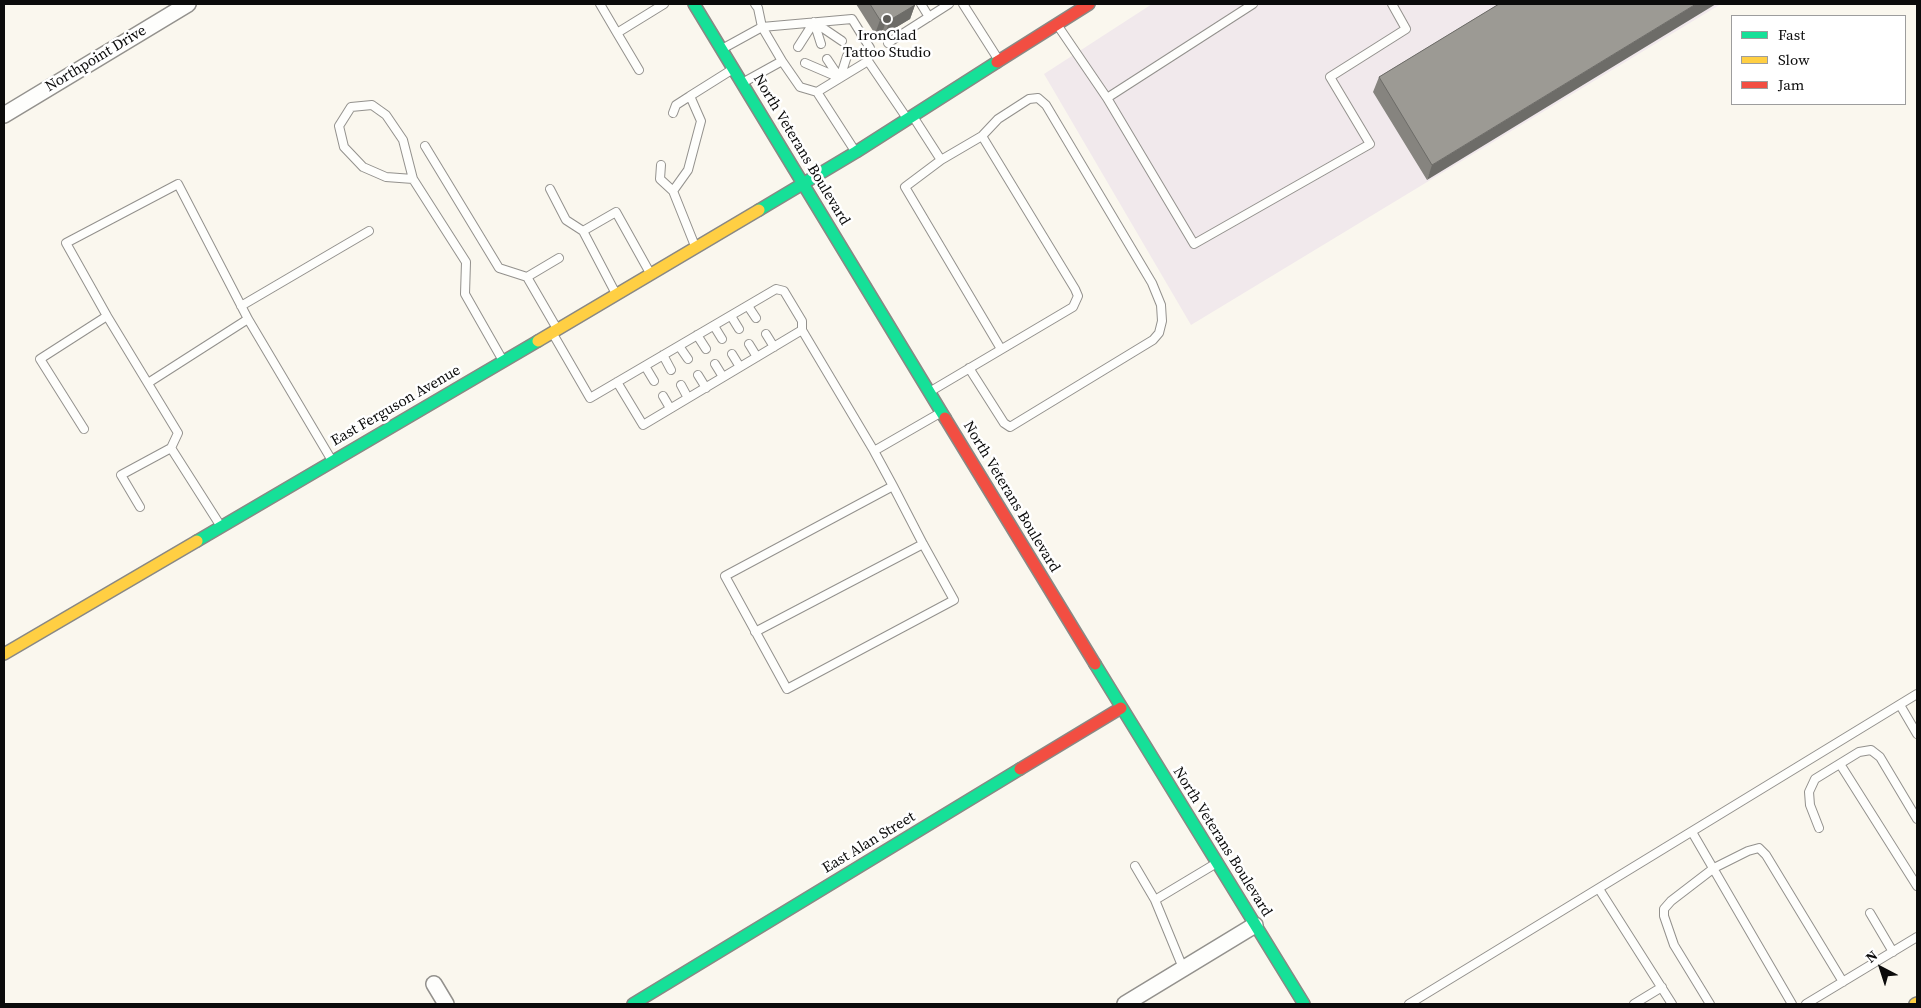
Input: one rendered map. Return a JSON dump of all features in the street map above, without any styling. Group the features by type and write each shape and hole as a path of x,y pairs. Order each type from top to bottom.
{"main road":[{"name":"North Veterans Boulevard","path":"694,4 1121,708 1304,1004"},
{"name":"East Ferguson Avenue","path":"4,654 696,248 856,152 1089,4"},
{"name":"East Alan Street","path":"633,1004 1121,708"}],"street":[{"name":"Northpoint Drive","path":"4,115 188,4"},
{"path":"1125,1004 1255,924"},
{"path":"434,984 446,1004"}],"lane":[{"path":"600,4 639,70"},
{"path":"617,32 664,4"},
{"path":"755,4 758,8 762,27 782,61 800,87 817,92 856,152"},
{"path":"921,4 929,17"},
{"path":"888,43 949,4"},
{"path":"963,4 999,61"},
{"path":"1107,98 1253,4"},
{"path":"1057,24 1107,98 1194,244 1370,144 1330,77 1406,29 1392,4"},
{"path":"721,49 762,27 852,19 870,48 868,61 941,160"},
{"path":"814,22 842,41"},
{"path":"814,22 821,44"},
{"path":"798,47 814,22"},
{"path":"840,78 847,56"},
{"path":"827,60 840,78"},
{"path":"742,84 782,61"},
{"path":"817,92 868,61"},
{"path":"805,63 840,78"},
{"path":"673,113 676,106 734,69"},
{"path":"673,191 688,170 701,121 690,96"},
{"path":"970,368 1004,423 1010,427 1153,340 1159,333 1162,321 1160,305 1152,283 1046,105 1038,98 1030,100 998,119 982,136 941,160 906,187 1001,349"},
{"path":"413,179 386,177 363,167 344,147 339,126 351,107 372,105 386,115 403,140 413,179 466,262 465,294 503,360"},
{"path":"929,392 1072,307 1078,296 1076,289 982,136"},
{"path":"425,146 499,268 527,278 590,398 776,289 784,291 802,321 802,330 874,451 893,486 923,544 954,600 787,689 726,576 893,486"},
{"path":"661,165 660,179 673,191 696,248"},
{"path":"140,507 121,475 171,448 178,432 107,316 66,243 178,184 248,319 332,461"},
{"path":"550,189 566,220 583,231 616,294"},
{"path":"583,231 616,212 651,274"},
{"path":"241,306 369,231"},
{"path":"527,278 559,258"},
{"path":"748,306 756,318"},
{"path":"84,429 40,359 107,316"},
{"path":"731,316 739,329"},
{"path":"148,383 248,319"},
{"path":"714,326 722,339"},
{"path":"617,382 642,425 802,330"},
{"path":"766,334 774,347"},
{"path":"697,335 706,349"},
{"path":"749,344 757,357"},
{"path":"679,346 688,360"},
{"path":"732,354 740,367"},
{"path":"662,355 671,370"},
{"path":"715,364 723,377"},
{"path":"645,366 654,381"},
{"path":"698,375 706,388"},
{"path":"681,385 688,398"},
{"path":"663,396 670,408"},
{"path":"874,451 942,412"},
{"path":"171,448 221,527"},
{"path":"755,632 923,544"},
{"path":"1409,1004 1917,694"},
{"path":"1900,705 1916,729"},
{"path":"1819,828 1810,805 1809,792 1815,779 1859,752 1871,750 1880,757 1917,819"},
{"path":"1840,764 1917,886"},
{"path":"1692,832 1792,1004"},
{"path":"1710,1004 1674,945 1664,916 1664,908 1714,868 1748,851 1759,848 1766,855 1843,982"},
{"path":"1155,900 1217,863"},
{"path":"1135,866 1155,900 1183,968"},
{"path":"1599,889 1672,1004"},
{"path":"1870,913 1894,952"},
{"path":"1806,1004 1917,937"},
{"path":"1637,1004 1662,987"}],"shaded area":[{"path":"1152,4 1721,4 1191,325 1044,74"}],"building":[{"path":"870,4 915,5 890,20 888,16 880,20"},
{"path":"1499,4 1696,4 1432,165 1379,77"}],"traffic: fast":[{"path":"694,4 945,418"},
{"path":"759,210 856,152 997,62"},
{"path":"197,541 538,341"},
{"path":"1095,664 1304,1004"},
{"path":"633,1004 1020,769"}],"traffic: slow":[{"path":"538,341 759,210"},
{"path":"4,654 197,541"}],"traffic: jam":[{"path":"997,62 1089,4"},
{"path":"945,418 1095,664"},
{"path":"1020,769 1121,708"}],"place":[{"name":"IronClad Tattoo Studio","path":"887,19"}]}
